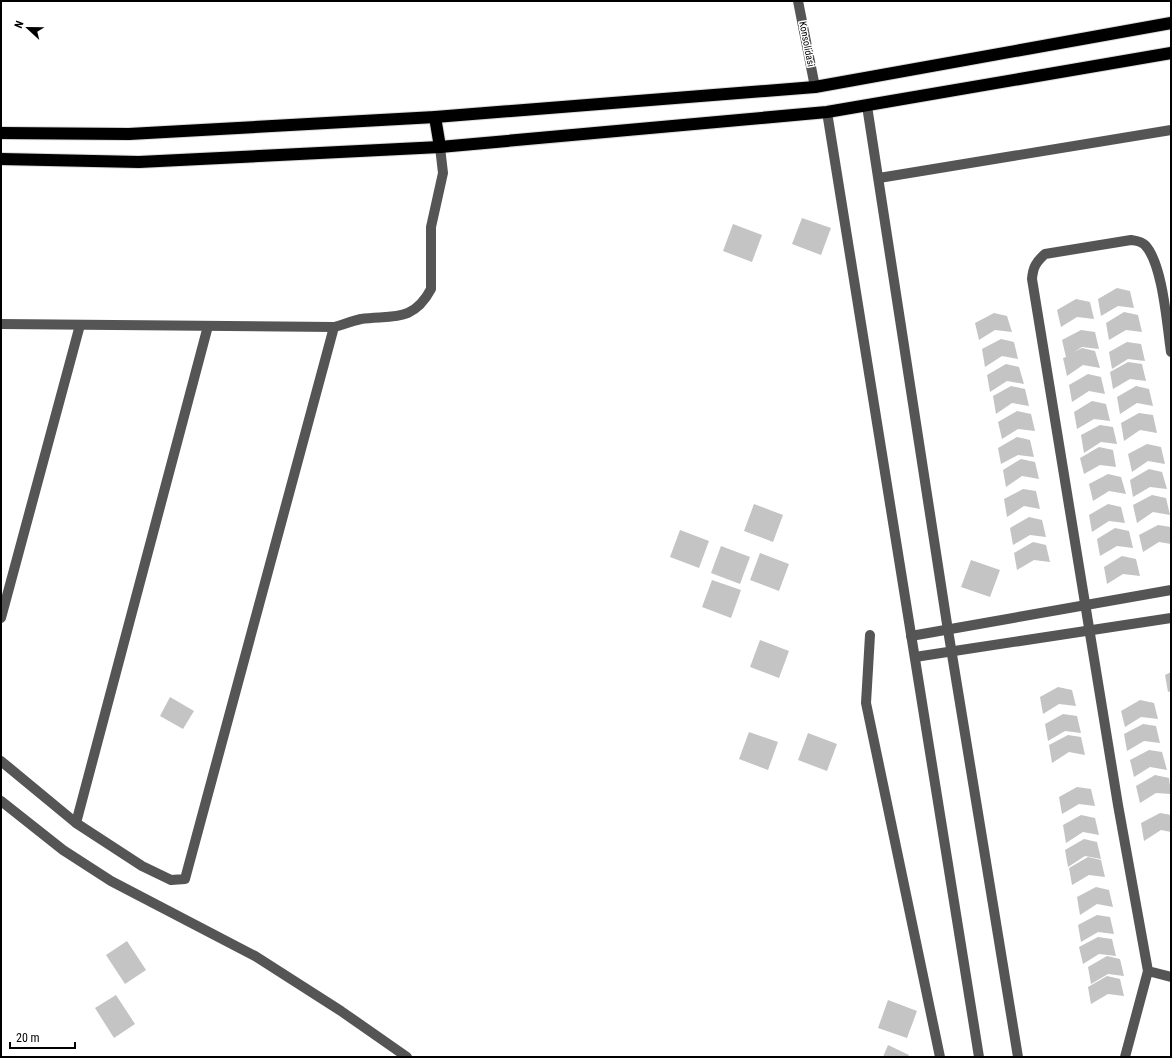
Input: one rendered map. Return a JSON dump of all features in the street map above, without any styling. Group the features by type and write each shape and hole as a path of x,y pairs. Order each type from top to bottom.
{"highway":[{"path":"1,133 129,134 435,117 815,87 1171,23"},
{"path":"1,159 139,162 440,147 827,112 1171,53"},
{"path":"435,117 440,147"}],"street":[{"name":"Konsolidasi","path":"798,1 815,87"},
{"path":"867,106 948,630 1018,1057"},
{"path":"827,112 979,1057"},
{"path":"879,178 1171,130"},
{"path":"1,324 334,327 360,319 396,318 414,310 426,298 431,289 431,226 443,173 440,147"},
{"path":"1125,1057 1148,971 1089,631 1032,279 1032,269 1035,263 1045,254 1131,240 1139,241 1145,245 1153,256 1158,269 1171,352"},
{"path":"1,618 80,325"},
{"path":"76,823 208,326"},
{"path":"1,761 76,823 142,866 171,880 185,879 334,327"},
{"path":"912,636 1171,590"},
{"path":"915,657 952,650 1171,618"},
{"path":"870,634 866,703 940,1057"},
{"path":"1,802 63,850 111,881 255,956 341,1010 407,1057"},
{"path":"1148,971 1171,977"}],"building":[{"path":"802,218 831,228 821,255 792,244"},
{"path":"733,224 762,235 752,262 723,251"},
{"path":"1117,288 1130,291 1134,308 1118,306 1101,316 1098,299"},
{"path":"1076,299 1090,302 1094,319 1077,317 1061,327 1057,310"},
{"path":"1124,312 1138,315 1142,332 1126,330 1109,340 1106,323"},
{"path":"994,313 1007,316 1012,332 995,330 979,340 975,323"},
{"path":"1081,330 1095,332 1099,349 1082,347 1074,352 1082,348 1095,351 1100,368 1083,365 1067,376 1063,358 1066,357 1062,340"},
{"path":"1001,339 1014,342 1018,359 1002,356 985,367 982,349"},
{"path":"1127,342 1141,344 1145,361 1128,359 1112,369 1109,352"},
{"path":"1128,362 1142,364 1146,381 1130,379 1113,389 1110,372"},
{"path":"1006,364 1019,367 1024,384 1007,381 990,392 987,375"},
{"path":"1088,374 1101,377 1105,394 1089,391 1072,402 1069,385"},
{"path":"1011,386 1025,389 1029,406 1012,403 996,414 993,396"},
{"path":"1136,386 1149,389 1153,406 1137,403 1120,414 1117,397"},
{"path":"1092,401 1106,404 1110,421 1094,419 1077,429 1074,412"},
{"path":"1017,411 1031,414 1035,431 1018,429 1002,439 998,422"},
{"path":"1139,413 1153,415 1157,433 1140,430 1124,441 1121,423"},
{"path":"1100,425 1113,427 1117,444 1101,442 1084,453 1081,435"},
{"path":"1017,437 1030,440 1034,457 1018,455 1001,464 998,448"},
{"path":"1147,444 1161,447 1165,464 1148,461 1132,472 1128,454"},
{"path":"1099,447 1113,450 1116,467 1100,465 1084,474 1080,458"},
{"path":"1021,459 1035,462 1039,479 1022,476 1006,487 1003,470"},
{"path":"1149,469 1162,472 1167,489 1150,487 1133,497 1130,480"},
{"path":"1108,474 1121,477 1126,494 1109,491 1093,501 1089,484"},
{"path":"1023,489 1036,491 1040,509 1024,506 1007,517 1004,499"},
{"path":"1152,495 1166,498 1170,515 1153,512 1137,523 1133,505"},
{"path":"754,504 783,515 773,542 744,531"},
{"path":"1108,504 1121,507 1125,523 1109,521 1092,532 1089,515"},
{"path":"1029,517 1042,520 1046,537 1030,535 1013,545 1010,528"},
{"path":"1158,525 1171,527 1171,544 1159,542 1143,552 1139,535"},
{"path":"1115,528 1129,531 1133,548 1117,546 1100,556 1097,539"},
{"path":"680,530 709,541 699,568 670,557"},
{"path":"1033,542 1046,545 1050,562 1034,560 1017,570 1014,553"},
{"path":"721,546 750,557 740,584 711,573"},
{"path":"760,553 789,564 779,591 750,580"},
{"path":"1122,556 1136,559 1140,576 1123,574 1107,584 1104,567"},
{"path":"971,560 1000,570 990,597 961,587"},
{"path":"712,580 741,590 731,618 702,607"},
{"path":"760,640 789,651 779,678 750,667"},
{"path":"1171,672 1171,691 1168,692 1165,675"},
{"path":"1058,687 1072,690 1076,706 1059,704 1043,714 1040,697"},
{"path":"170,697 194,711 183,729 160,716"},
{"path":"1140,700 1154,703 1158,719 1141,717 1125,727 1121,711"},
{"path":"1063,714 1077,716 1081,733 1065,731 1048,741 1045,724"},
{"path":"1143,724 1156,726 1160,743 1144,741 1127,751 1124,734"},
{"path":"749,732 778,742 768,770 739,759"},
{"path":"808,733 837,744 827,771 798,760"},
{"path":"1068,735 1081,737 1085,755 1069,752 1052,763 1049,745"},
{"path":"1149,750 1162,752 1167,770 1150,767 1134,777 1130,760"},
{"path":"1155,775 1169,778 1171,794 1156,793 1140,803 1136,786"},
{"path":"1077,787 1091,789 1095,806 1079,804 1062,814 1059,797"},
{"path":"1160,813 1171,815 1171,832 1161,830 1144,841 1141,823"},
{"path":"1081,815 1095,818 1099,835 1083,832 1066,843 1063,825"},
{"path":"1084,839 1097,842 1101,859 1085,856 1068,867 1065,850"},
{"path":"1088,857 1101,860 1105,877 1089,875 1072,885 1069,868"},
{"path":"1096,887 1109,890 1113,907 1097,904 1080,915 1077,897"},
{"path":"1097,915 1110,917 1114,934 1098,932 1081,942 1078,925"},
{"path":"1098,937 1112,939 1116,956 1099,954 1083,964 1079,947"},
{"path":"127,941 146,970 125,984 106,955"},
{"path":"1107,956 1120,959 1124,976 1108,974 1091,984 1088,967"},
{"path":"1107,976 1120,979 1124,996 1108,994 1091,1004 1088,987"},
{"path":"116,995 135,1024 114,1038 95,1008"},
{"path":"888,1000 917,1011 907,1038 878,1028"},
{"path":"888,1045 909,1055 908,1057 883,1057"}]}
